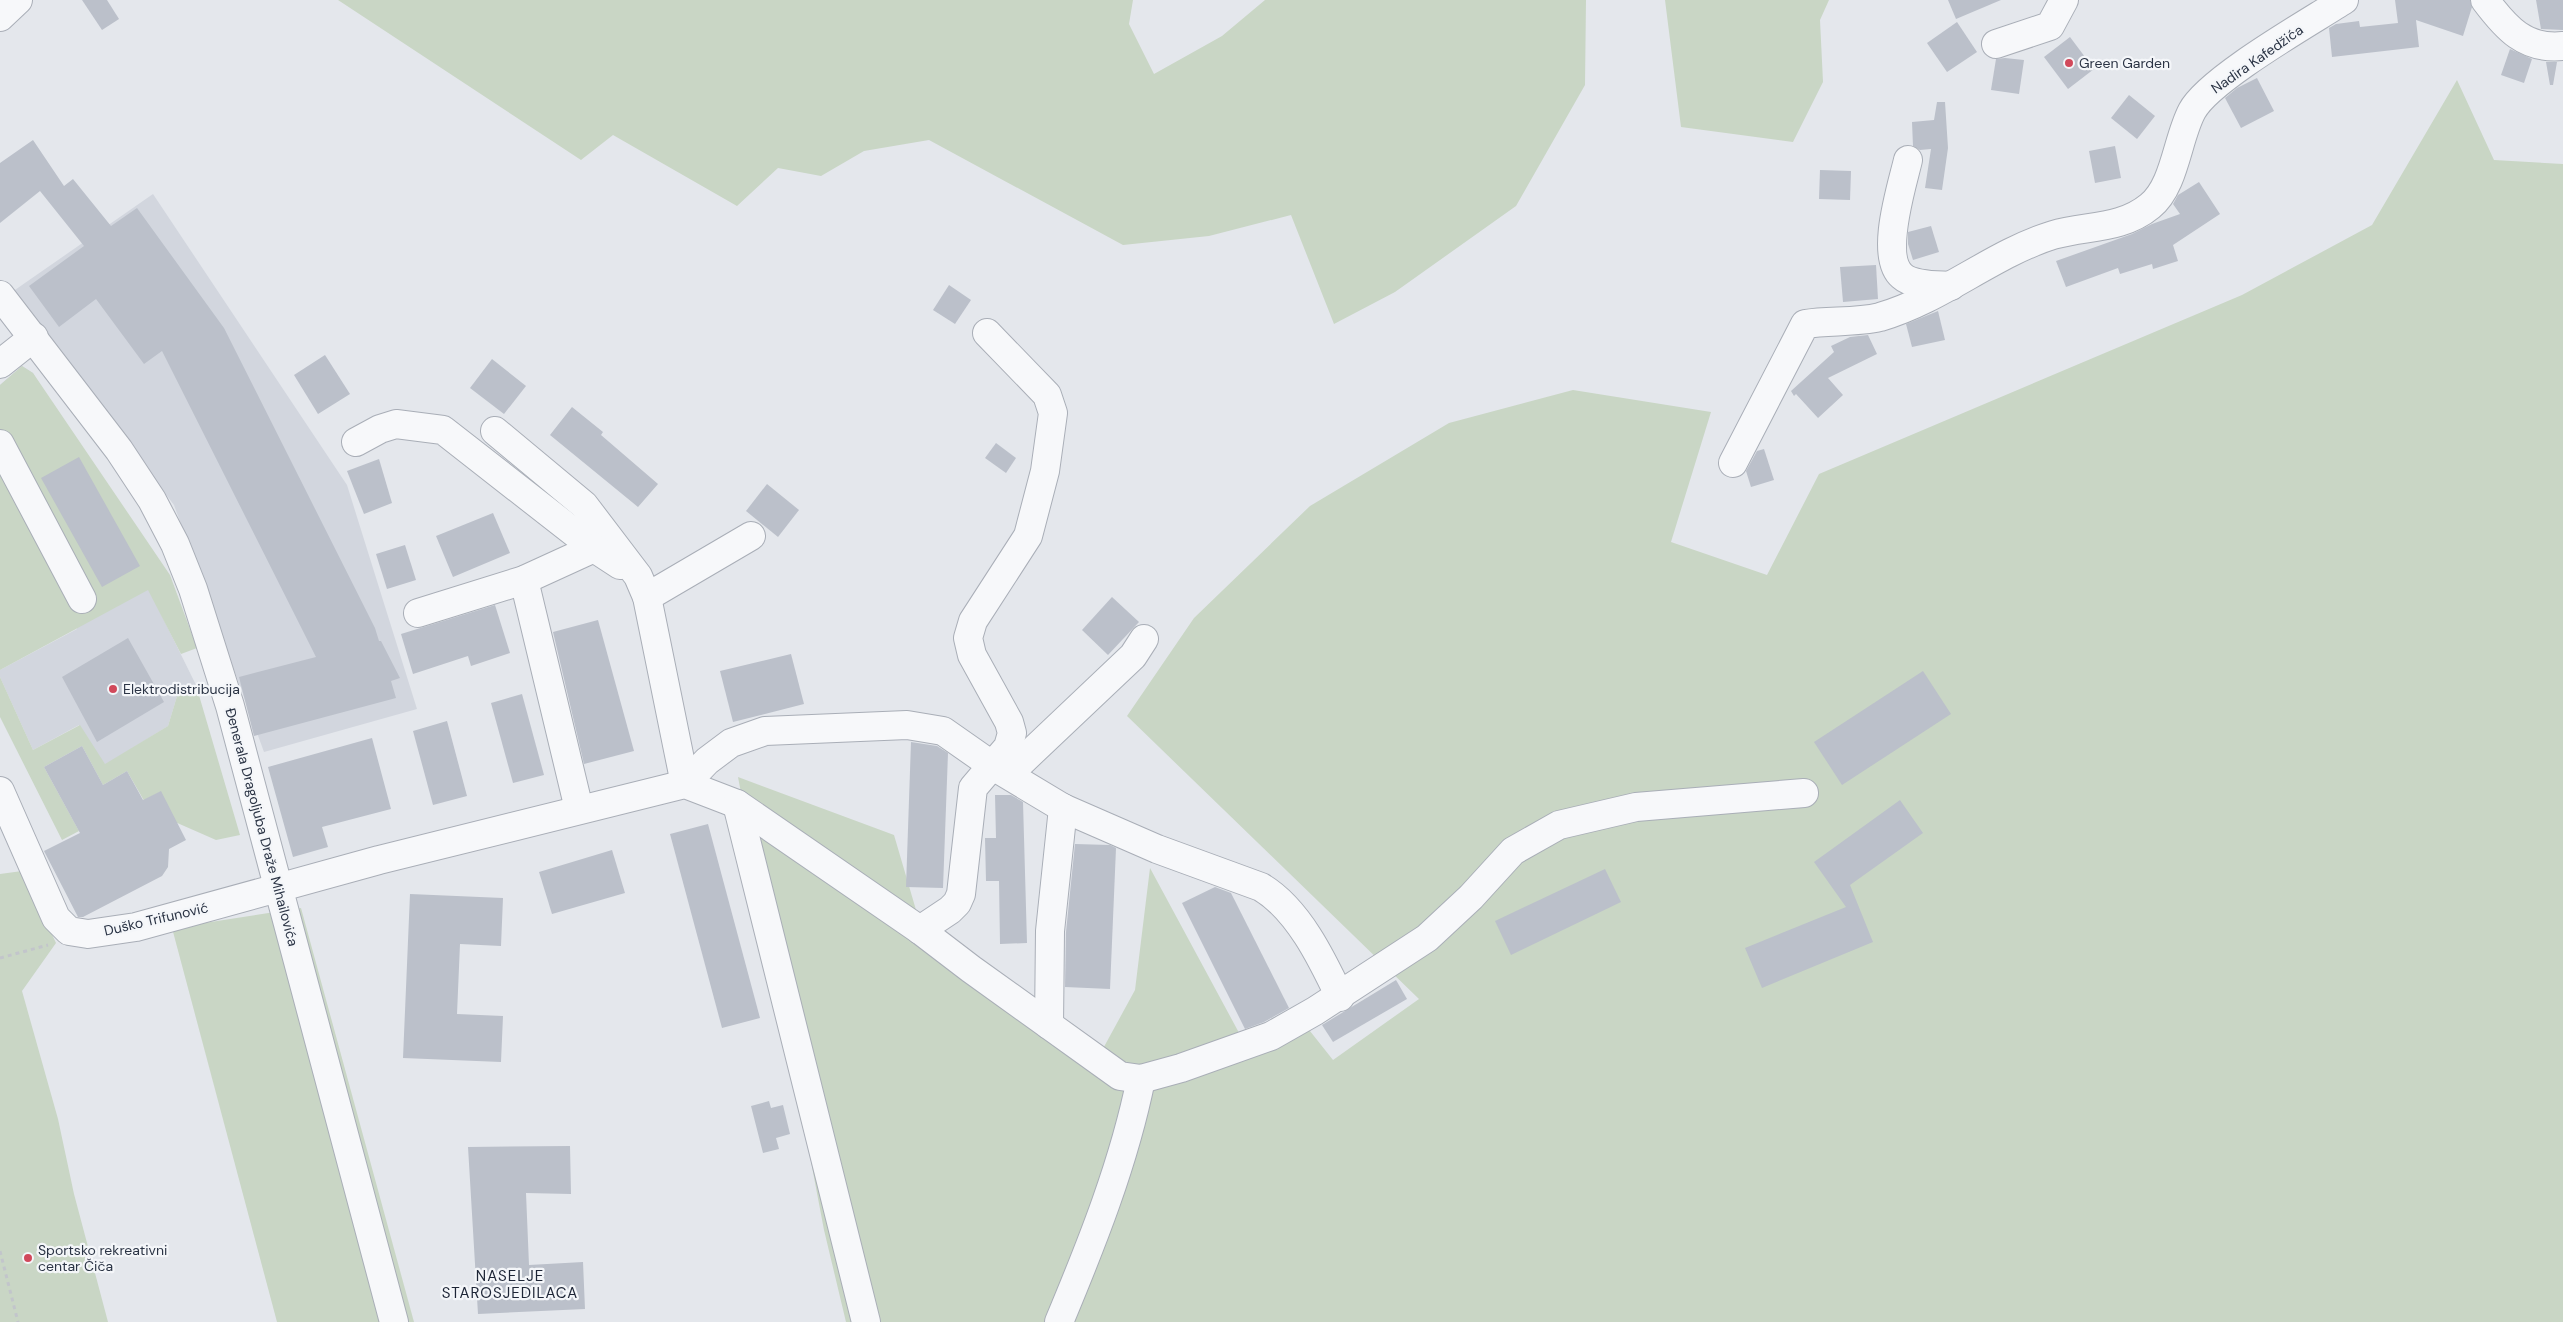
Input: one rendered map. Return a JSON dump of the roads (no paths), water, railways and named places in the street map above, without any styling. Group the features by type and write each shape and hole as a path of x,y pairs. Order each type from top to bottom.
{"street":[{"path":"0,17 18,0"},
{"path":"1996,44 2050,26 2064,0"},
{"name":"Nadira Kafedžića","path":"1951,286 2005,256 2054,235 2120,224 2150,206 2166,185 2192,109 2216,85 2344,0"},
{"path":"2485,0 2503,24 2528,42 2547,48 2563,46"},
{"path":"1908,160 1890,249 1894,266 1902,277 1920,283 1951,286"},
{"path":"1732,463 1805,324 1837,323 1879,317 1932,296 1951,286"},
{"name":"Đenerala Dragoljuba Draže Mihailovića","path":"0,295 119,450 152,500 176,544 193,589 230,706 394,1322"},
{"path":"920,930 950,910 957,903 961,894 972,788 1008,747 1012,732 1009,722 972,655 968,638 972,621 1028,536 1045,471 1053,413 1047,395 987,333"},
{"path":"0,364 34,337"},
{"path":"356,442 380,429 396,424 442,430 643,587"},
{"path":"495,431 584,505 643,587 685,784"},
{"path":"0,444 82,599"},
{"path":"643,587 751,536"},
{"path":"418,613 524,580 594,548"},
{"path":"524,580 579,808"},
{"path":"993,766 1019,764 1133,656 1144,640"},
{"path":"685,784 707,761 731,743 765,731 907,725 943,731 993,766 1063,808 1157,849 1261,887 1276,896 1300,926 1328,972 1340,997"},
{"path":"685,784 737,804 920,930 971,970 1120,1076 1141,1079 1181,1068 1271,1036 1340,997 1426,938 1471,897 1514,851 1559,825 1636,807 1804,793"},
{"name":"Duško Trifunović","path":"0,791 56,918 69,930 88,934 136,927 579,808 685,784"},
{"path":"737,804 866,1322"},
{"path":"1049,1025 1050,931 1063,808"},
{"path":"1059,1322 1098,1230 1134,1117 1141,1079"}],"place":[{"name":"Green Garden","path":"2069,63"},
{"name":"Elektrodistribucija","path":"113,689"},
{"name":"Sportsko rekreativni centar Čiča","path":"28,1258"}],"district":[{"name":"NASELJE STAROSJEDILACA","path":"510,1284"}]}
